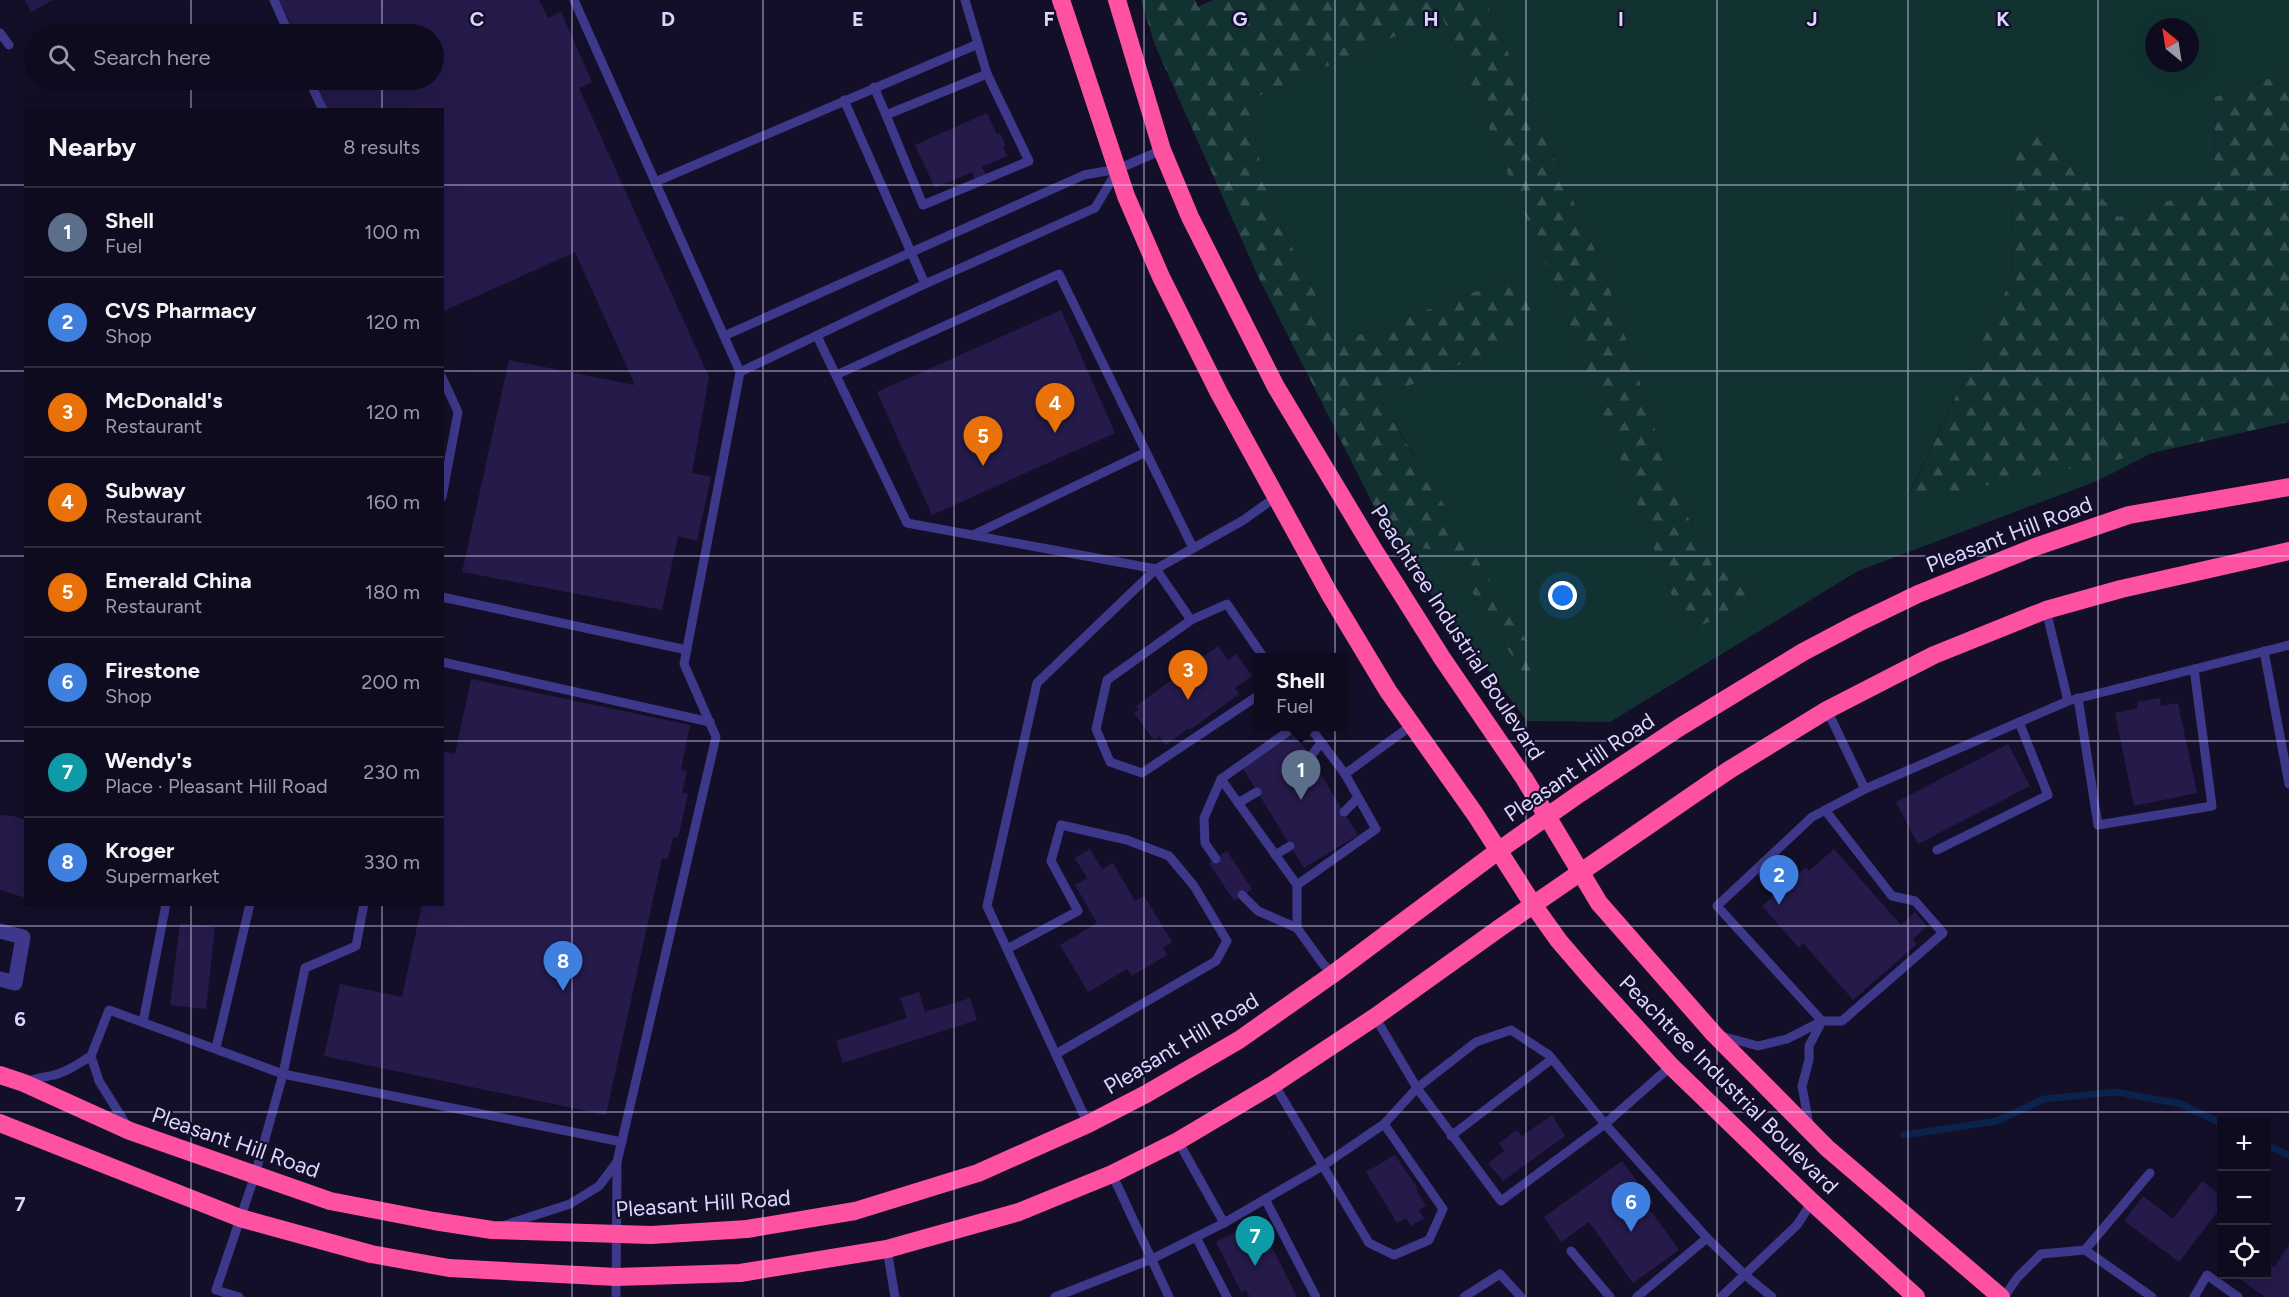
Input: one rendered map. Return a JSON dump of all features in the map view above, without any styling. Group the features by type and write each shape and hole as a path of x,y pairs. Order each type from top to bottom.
{"highway":[{"name":"Peachtree Industrial Boulevard","path":"1061,0 1126,196 1161,277 1219,393 1361,648 1475,814 1534,906 1575,959 1671,1066 1812,1202 1916,1297"},
{"name":"Peachtree Industrial Boulevard","path":"1117,0 1162,150 1190,217 1276,387 1378,557 1442,658 1524,777 1599,903 1714,1034 1827,1148 2002,1297"},
{"name":"Pleasant Hill Road","path":"0,1075 24,1083 130,1131 330,1201 434,1221 492,1230 615,1235 747,1229 855,1211 978,1173 1088,1125 1239,1040 1546,816 1680,727 1803,652 1918,594 2035,547 2128,515 2289,487"},
{"path":"0,1123 240,1218 371,1254 449,1268 616,1277 740,1273 887,1250 1019,1212 1112,1173 1178,1141 1274,1084 1376,1017 1729,770 1827,710 1934,655 2046,610 2121,589 2289,551"}],"street":[{"path":"0,932 23,937 15,983 0,980"}],"lane":[{"path":"274,0 285,24"},
{"path":"574,0 740,372 684,664 716,736 617,1162 616,1297"},
{"path":"874,87 923,205 1029,161 987,74 965,0"},
{"path":"0,33 9,45"},
{"path":"655,182 978,44"},
{"path":"886,115 987,74"},
{"path":"314,90 322,108"},
{"path":"844,100 925,284"},
{"path":"724,336 1084,175 1118,169 1162,150"},
{"path":"740,372 925,284 1095,208 1118,169"},
{"path":"836,375 1059,274 1193,548"},
{"path":"817,336 907,523 1156,568 1191,620"},
{"path":"444,381 458,412 444,486"},
{"path":"973,535 1146,452"},
{"path":"1088,1125 987,906 1037,683 1156,568 1242,521 1276,497"},
{"path":"444,597 687,650"},
{"path":"1254,698 1142,773 1110,762 1096,729 1107,680 1191,620 1227,604 1261,653"},
{"path":"2046,610 2068,701"},
{"path":"1822,1021 1717,906 1812,818 1865,789 2068,701 2289,645"},
{"path":"2264,651 2289,784"},
{"path":"444,662 710,722"},
{"path":"2078,698 2098,825 2212,806 2194,669"},
{"path":"1827,710 1865,789"},
{"path":"1938,850 2048,795 2019,722"},
{"path":"1345,774 1412,725"},
{"path":"1216,859 1204,843 1204,818 1221,778 1289,731"},
{"path":"1297,885 1376,829 1345,774 1313,731"},
{"path":"1310,757 1321,743"},
{"path":"1221,778 1297,885 1297,928"},
{"path":"1239,803 1257,792"},
{"path":"1344,812 1358,798"},
{"path":"1714,1034 1758,1046 1787,1039 1822,1021 1842,1021 1943,933 1915,901 1892,896 1825,810"},
{"path":"1007,950 1078,911 1051,861 1061,825 1127,840 1169,856 1194,886 1227,941 1216,961 1056,1054"},
{"path":"1275,855 1290,846"},
{"path":"1242,895 1258,911 1297,928 1332,974"},
{"path":"143,1022 166,906"},
{"path":"216,1048 250,906"},
{"path":"239,1297 214,1293 255,1175 283,1074 305,968 356,946 364,906"},
{"path":"24,1083 36,1077 69,1070 91,1056 109,1010 283,1074 622,1142"},
{"path":"1376,1017 1417,1088 1501,1201 1605,1124 1671,1066"},
{"path":"1809,1130 1802,1086 1809,1060 1809,1046 1822,1021"},
{"path":"1055,1297 1152,1259 1224,1223 1324,1165 1384,1124 1417,1088 1476,1042 1511,1030 1552,1059 1605,1124 1707,1238 1745,1275 1772,1297"},
{"path":"91,1056 99,1081 130,1131"},
{"path":"1451,1136 1552,1059"},
{"path":"1274,1084 1369,1243 1394,1255 1429,1240 1443,1209 1384,1124"},
{"path":"1178,1141 1224,1223"},
{"path":"492,1230 570,1204 599,1186 617,1162"},
{"path":"1112,1173 1169,1297"},
{"path":"2085,1250 2150,1173"},
{"path":"1265,1199 1316,1297"},
{"path":"1721,1297 1797,1225 1812,1202"},
{"path":"1196,1237 1227,1297"},
{"path":"1637,1297 1707,1238"},
{"path":"887,1250 895,1297"},
{"path":"2002,1297 2041,1254 2085,1250 2152,1297"},
{"path":"1571,1251 1610,1297"},
{"path":"1464,1297 1500,1274 1521,1297"},
{"path":"2194,1297 2207,1275 2238,1297"}],"green space":[{"path":"1141,0 1195,0 1198,7 1213,0 1485,0 1604,271 1676,495 1705,549 1760,597 1686,633 1551,277 1442,16 1247,101 1269,202 1340,342 1515,277 1533,302 1519,340 1379,398 1531,648 1538,698 1447,552 1393,544 1257,274 1155,45"},
{"path":"1485,0 2289,0 2289,72 2215,97 2214,186 2119,217 2037,128 2010,161 2013,276 1906,500 2152,453 2097,481 1858,571 1610,722 1527,721 1393,544 1447,552 1537,696 1413,453 1379,398 1519,340 1515,277 1340,342 1269,202 1247,101 1442,16 1551,277 1686,633 1760,597 1705,549 1676,495 1604,271"},
{"path":"2289,72 2289,422 2152,453 1906,501 2013,276 2010,161 2037,127 2119,217 2214,186 2215,97"}],"building":[{"path":"25,0 53,0 31,12"},
{"path":"279,0 539,0 548,18 561,12 592,82 579,88 709,377 692,473 711,477 697,541 678,536 662,610 462,572 509,360 635,385 575,252 444,311 444,108 327,108 319,90 444,90 444,24 290,24"},
{"path":"987,113 997,135 1000,133 1006,146 1003,147 1007,156 982,167 986,175 975,180 972,172 935,188 915,145"},
{"path":"1061,310 1115,433 932,515 877,392"},
{"path":"1218,646 1228,660 1236,654 1252,676 1235,688 1239,694 1190,730 1189,728 1166,745 1159,736 1154,740 1134,713 1139,709 1136,706"},
{"path":"471,679 690,725 681,770 687,771 682,793 688,794 678,838 673,837 668,859 662,858 606,1115 324,1056 340,984 402,997 422,906 444,906 444,751 455,754"},
{"path":"2160,698 2161,706 2178,703 2197,793 2134,806 2115,713 2138,708 2137,702"},
{"path":"1296,734 1358,835 1304,868 1242,767"},
{"path":"2008,744 2030,786 1918,844 1896,802"},
{"path":"0,815 13,816 24,819 24,897 0,890"},
{"path":"1090,849 1102,869 1113,863 1135,901 1144,896 1172,942 1163,948 1167,955 1132,976 1127,969 1088,992 1060,945 1097,923 1075,885 1087,878 1075,858"},
{"path":"1834,849 1901,925 1915,912 1927,926 1913,939 1917,944 1853,1000 1803,943 1799,948 1762,906 1806,867 1809,871"},
{"path":"1227,851 1252,889 1234,901 1209,863"},
{"path":"180,923 215,927 206,1009 170,1005"},
{"path":"919,992 925,1012 970,998 977,1020 843,1063 836,1041 907,1018 900,998"},
{"path":"1552,1115 1565,1136 1503,1181 1488,1163 1504,1151 1499,1143 1517,1130 1522,1136"},
{"path":"1395,1155 1418,1189 1416,1190 1426,1206 1419,1210 1424,1218 1411,1226 1406,1218 1397,1223 1366,1172"},
{"path":"1622,1161 1653,1203 1648,1207 1679,1250 1633,1283 1589,1222 1561,1242 1544,1217"},
{"path":"2202,1181 2217,1192 2217,1213 2179,1262 2124,1221 2143,1196 2173,1219"},
{"path":"1256,1222 1259,1228 1262,1227 1297,1297 1250,1297 1246,1290 1241,1292 1216,1242"},
{"path":"2289,1245 2289,1297 2265,1297 2240,1279 2271,1279 2271,1265 2274,1267"}],"waterway":[{"path":"1904,1135 1997,1121 2044,1099 2116,1092 2181,1104 2217,1122"},
{"path":"2271,1147 2289,1155"}],"place":[{"name":"Subway","path":"1055,433"},
{"name":"Emerald China","path":"983,466"},
{"name":"McDonald's","path":"1188,700"},
{"name":"Shell","path":"1301,800"},
{"name":"CVS Pharmacy","path":"1779,905"},
{"name":"Kroger","path":"563,991"},
{"name":"Firestone","path":"1631,1232"},
{"name":"Wendy's","path":"1255,1266"}]}
